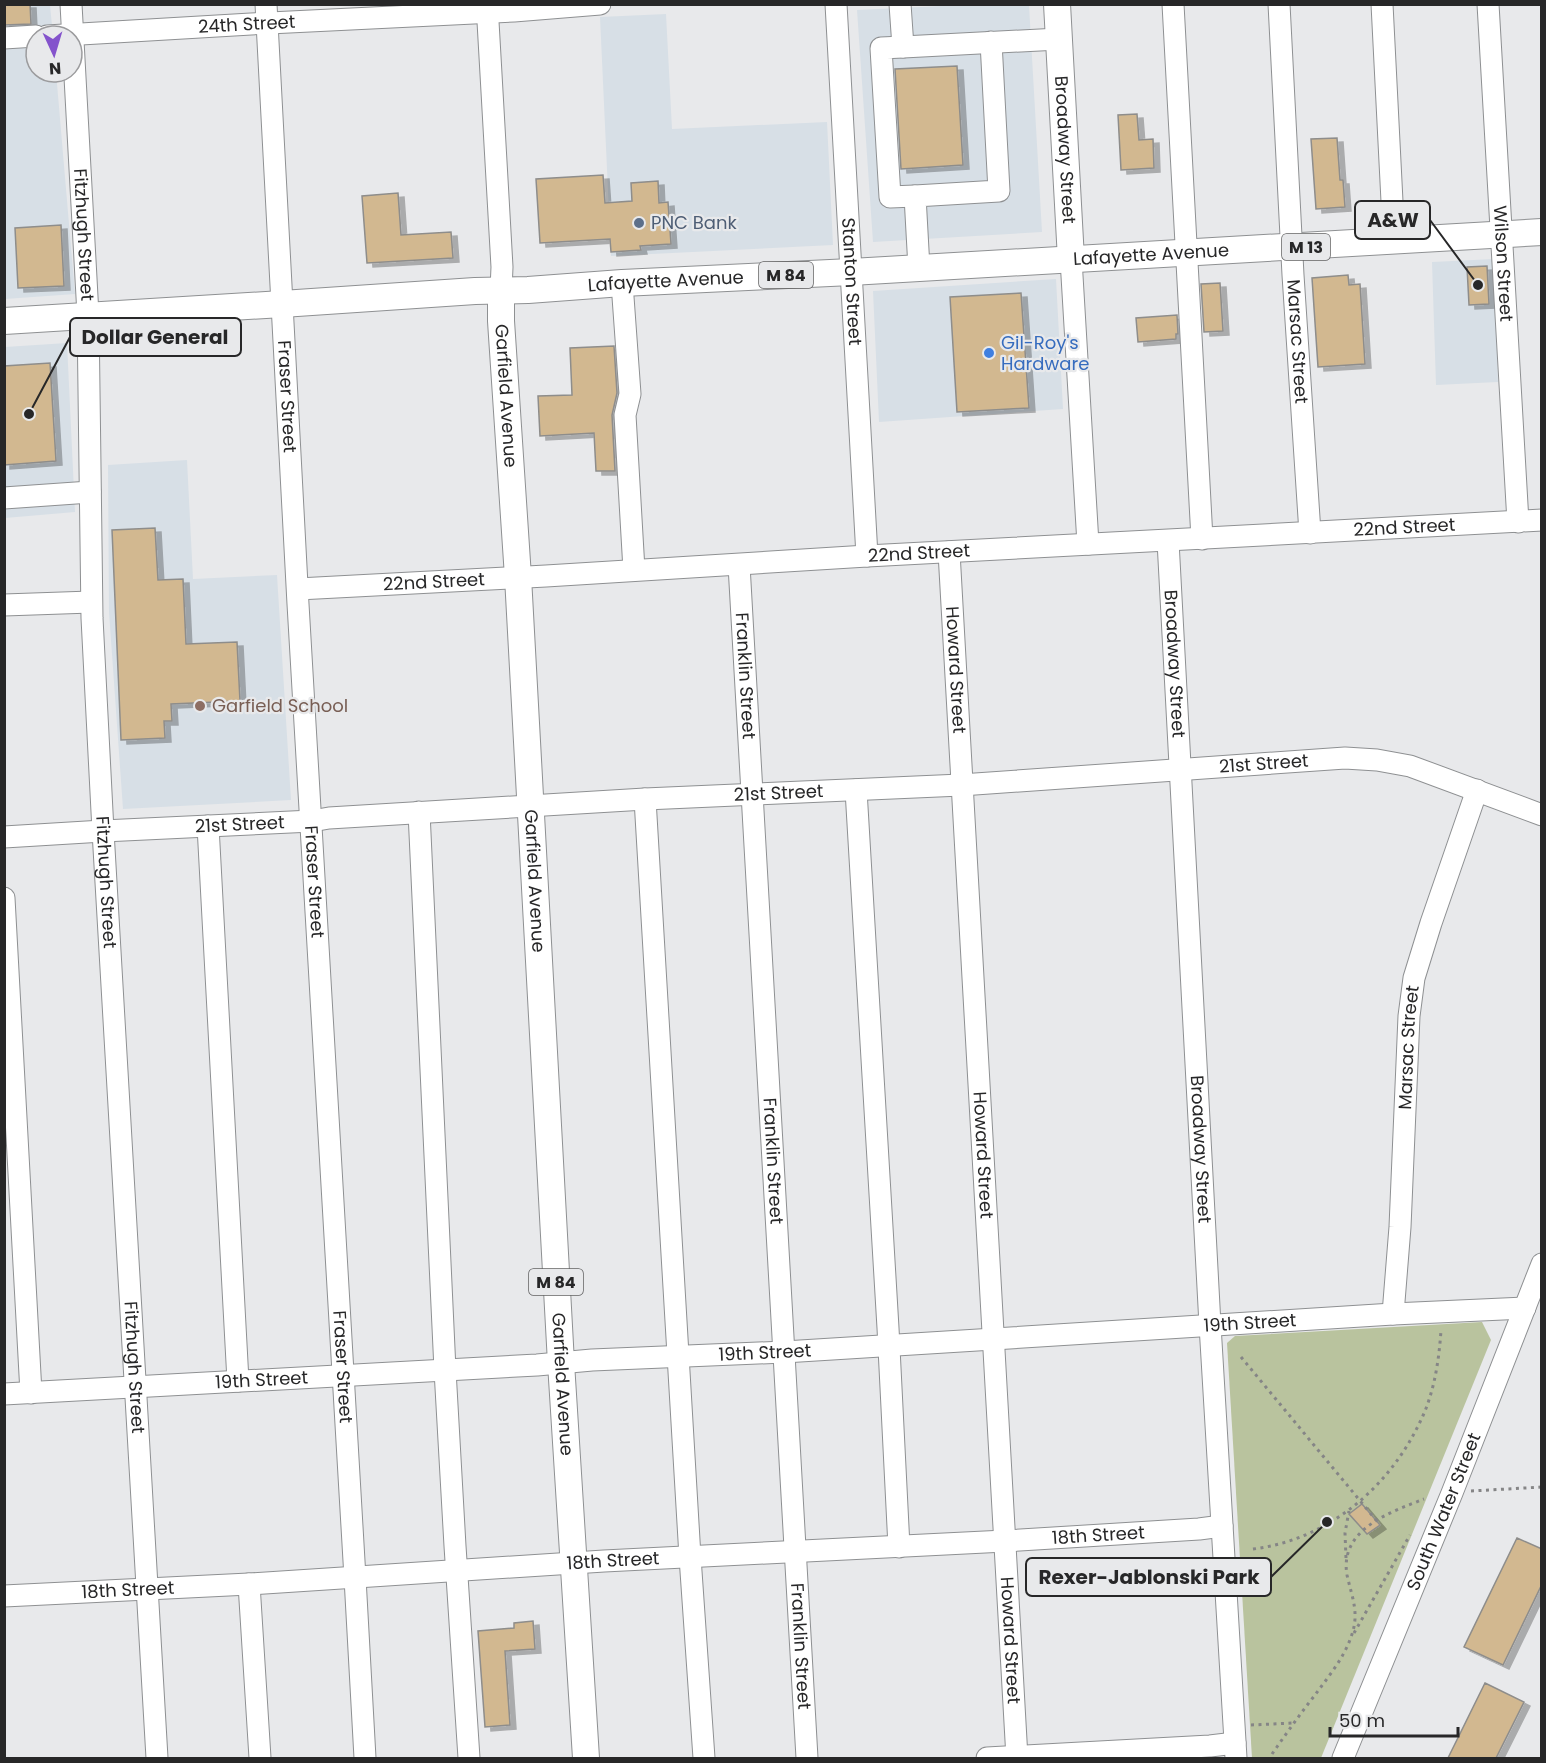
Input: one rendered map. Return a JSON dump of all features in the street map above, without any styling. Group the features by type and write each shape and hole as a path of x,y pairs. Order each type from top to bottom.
{"main road":[{"name":"Broadway Street","path":"1057,4 1071,259"},
{"name":"Lafayette Avenue","path":"4,321 475,291 1291,248 1542,232"},
{"name":"Garfield Avenue","path":"501,290 561,1363 586,1758"}],"street":[{"name":"Fitzhugh Street","path":"71,4 72,24"},
{"name":"24th Street","path":"84,34 266,14 600,4"},
{"name":"Stanton Street","path":"836,4 867,556"},
{"path":"900,4 903,47"},
{"path":"1173,4 1202,539"},
{"name":"Marsac Street","path":"1279,4 1291,248 1310,532"},
{"path":"1382,4 1394,241"},
{"name":"Wilson Street","path":"1488,4 1518,522"},
{"name":"Garfield Avenue","path":"487,8 502,267 501,290"},
{"name":"Fraser Street","path":"266,14 365,1758"},
{"path":"4,38 24,37"},
{"path":"991,42 999,191 890,197 881,48 991,42 1059,39"},
{"name":"Fitzhugh Street","path":"75,84 88,315 91,602 157,1758"},
{"path":"915,196 919,268"},
{"name":"Broadway Street","path":"1071,259 1088,544"},
{"path":"622,283 630,394 625,415 634,570"},
{"path":"4,498 90,492"},
{"name":"22nd Street","path":"298,589 1542,520"},
{"name":"Broadway Street","path":"1167,541 1236,1751"},
{"name":"Howard Street","path":"949,552 1017,1758"},
{"name":"Franklin Street","path":"739,565 807,1758"},
{"path":"4,605 91,602"},
{"name":"21st Street","path":"4,837 530,805 961,785 1345,758 1377,760 1410,766 1542,815"},
{"path":"856,789 899,1547"},
{"name":"Marsac Street","path":"1393,1314 1400,1227 1409,1016 1414,978 1477,790"},
{"path":"645,799 704,1758"},
{"path":"419,812 445,1370 469,1758"},
{"path":"208,825 238,1382"},
{"path":"4,898 31,1393"},
{"name":"South Water Street","path":"1343,1758 1452,1493 1542,1264"},
{"name":"19th Street","path":"4,1394 592,1360 784,1352 1393,1314 1525,1308"},
{"name":"18th Street","path":"4,1596 1005,1541 1222,1526"},
{"path":"249,1584 260,1758"},
{"path":"987,1758 1122,1754 1210,1746 1236,1751"}],"path":[{"path":"1253,1549 1275,1546 1308,1534 1350,1509 1385,1476 1401,1455 1420,1421 1436,1372 1441,1330"},
{"path":"1241,1357 1376,1520"},
{"path":"1452,1493 1542,1487"},
{"path":"1346,1563 1352,1544 1363,1530 1376,1520 1424,1499"},
{"path":"1350,1509 1345,1533 1347,1576 1355,1604 1355,1624 1351,1639"},
{"path":"1272,1754 1329,1677 1410,1535"},
{"path":"1247,1725 1294,1723"}],"shaded area":[{"path":"5,5 50,5 52,24 24,24 24,84 57,84 75,294 5,299"},
{"path":"962,5 1029,5 1042,232 873,242 857,10"},
{"path":"666,14 672,129 827,122 833,245 611,256 600,17"},
{"path":"1494,259 1498,382 1436,385 1432,262"},
{"path":"1056,279 1063,409 879,422 873,291"},
{"path":"67,343 75,512 5,518 5,347"},
{"name":"Garfield School","path":"187,460 193,579 277,575 291,800 123,809 109,612 108,465"}],"green space":[{"path":"1482,1322 1491,1340 1321,1758 1252,1758 1227,1343 1235,1336"}],"building":[{"path":"4,4 30,4 31,24 4,25"},
{"path":"957,66 963,165 901,169 895,69"},
{"path":"1137,114 1139,140 1153,139 1154,168 1121,170 1118,115"},
{"path":"1337,138 1340,180 1343,180 1345,207 1316,209 1311,139"},
{"path":"603,175 605,203 632,201 631,183 658,181 659,203 668,202 671,244 640,246 641,250 611,252 610,239 540,243 536,179"},
{"path":"398,193 401,235 451,232 453,258 367,263 362,196"},
{"path":"61,225 64,286 18,288 15,228"},
{"path":"1487,266 1489,304 1469,305 1467,267"},
{"path":"1348,275 1349,285 1360,284 1365,364 1318,367 1312,278"},
{"path":"1220,283 1223,331 1204,332 1201,284"},
{"name":"Gil-Roy's Hardware","path":"1021,293 1029,408 957,412 950,297"},
{"path":"1177,315 1176,339 1138,342 1136,318"},
{"path":"614,346 617,393 612,415 615,471 596,471 594,433 540,436 538,396 572,395 570,348"},
{"path":"50,363 56,461 4,465 4,366"},
{"path":"155,528 158,580 183,579 186,644 237,642 240,701 171,704 172,721 164,721 165,738 121,740 112,530"},
{"path":"1362,1504 1380,1525 1367,1534 1349,1514"},
{"path":"1517,1538 1542,1549 1542,1584 1503,1665 1464,1647"},
{"path":"533,1621 535,1649 505,1651 510,1725 485,1727 478,1631 514,1628 514,1623"},
{"path":"1485,1683 1524,1702 1496,1758 1448,1758"}],"place":[{"name":"PNC Bank","path":"639,223"},
{"name":"A&W","path":"1478,285"},
{"name":"Gil-Roy's Hardware","path":"989,353"},
{"name":"Dollar General","path":"29,414"},
{"name":"Garfield School","path":"200,706"},
{"name":"Rexer-Jablonski Park","path":"1327,1522"}]}
